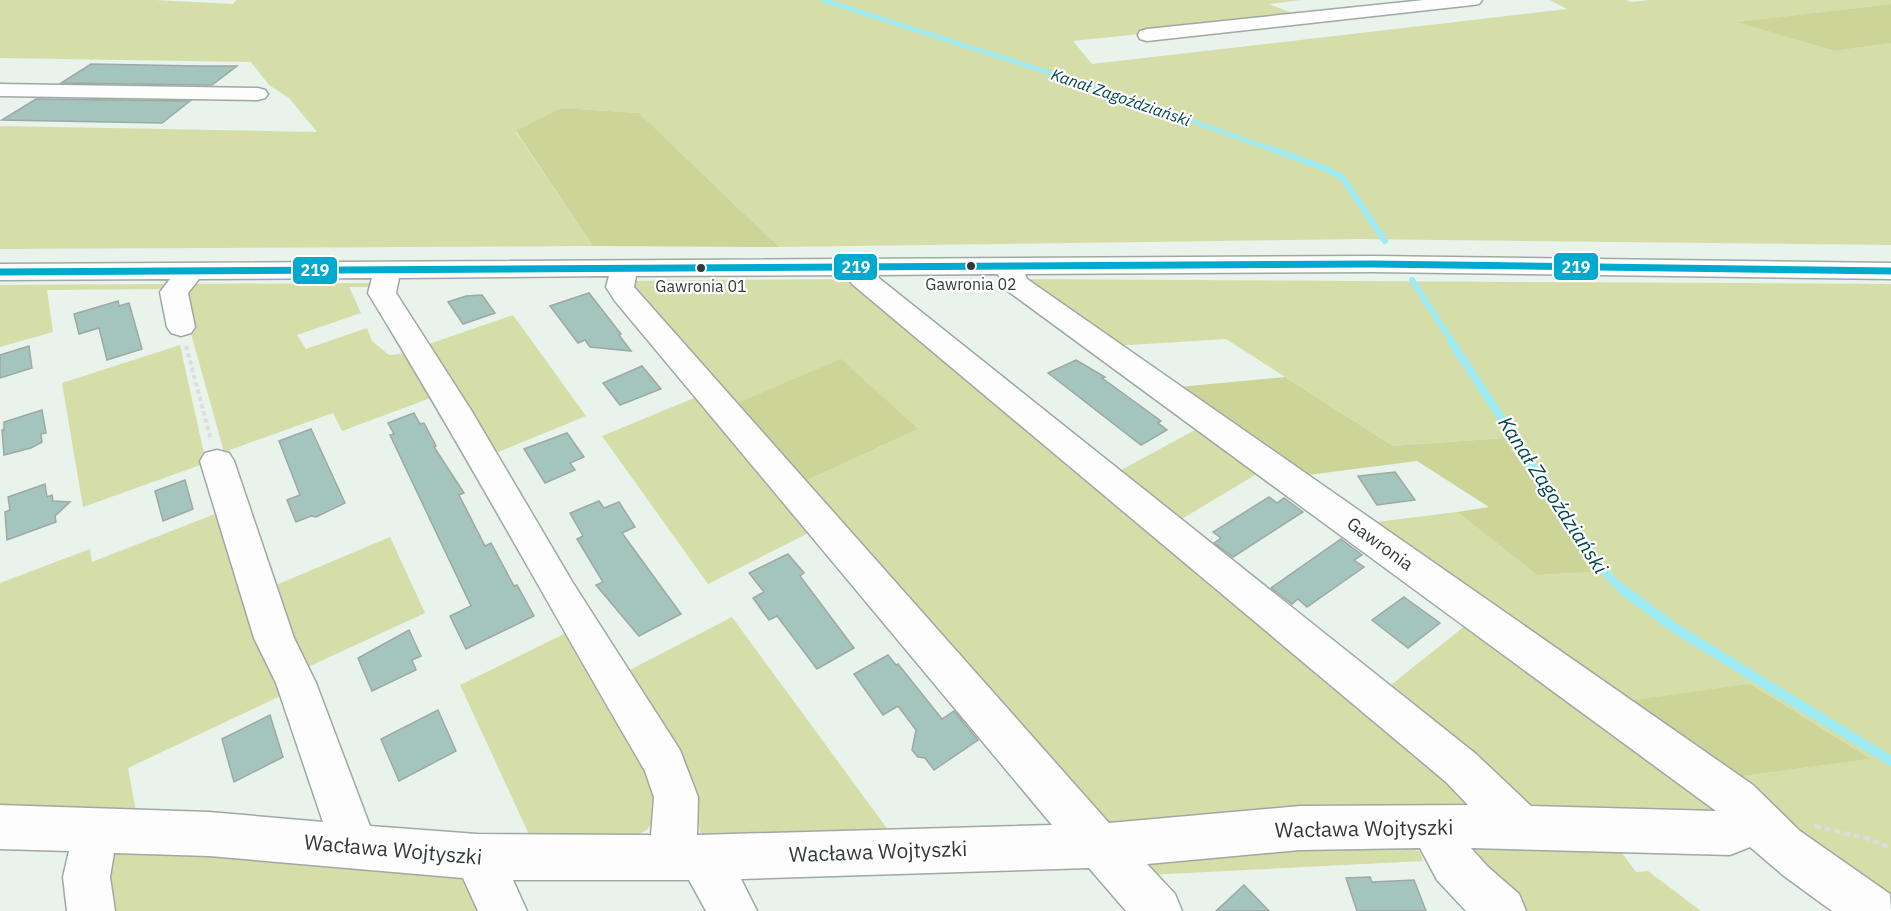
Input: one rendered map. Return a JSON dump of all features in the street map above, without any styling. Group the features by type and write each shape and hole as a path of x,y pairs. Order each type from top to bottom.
{"street":[{"path":"1147,34 1473,0"},
{"path":"0,90 258,94"},
{"path":"0,272 1391,264 1891,271"},
{"name":"Gawronia","path":"1009,266 1015,283 1737,800 1755,823 1873,911"},
{"path":"625,268 620,287 626,295 1099,846 1158,911"},
{"path":"390,270 383,281 382,293 455,410 560,593 665,764 676,798 687,858 734,911"},
{"path":"181,327 174,292 191,271"},
{"path":"862,278 1452,760 1521,826"},
{"path":"217,461 274,638 296,683 355,848"},
{"name":"Wacława Wojtyszki","path":"0,827 209,834 477,857 687,858 1099,846 1300,828 1521,826 1731,833 1755,823"},
{"path":"1434,826 1442,847 1461,876 1502,911"},
{"path":"91,911 85,867 102,829"},
{"path":"477,857 503,911"}],"path":[{"path":"181,327 217,461"}],"green space":[{"path":"0,0 154,0 233,4 236,0 1301,0 1269,4 1302,17 1073,41 1092,64 1567,9 1550,0 1626,0 1631,2 1651,0 1891,0 1891,4 1739,22 1833,51 1891,43 1891,245 1357,239 779,247 639,113 561,108 516,132 593,246 0,249 0,126 317,132 289,98 269,85 251,62 0,58"},
{"path":"1891,4 1891,43 1834,51 1737,22"},
{"path":"561,108 639,113 779,247 593,246 516,131"},
{"path":"853,279 1480,809 1101,836 799,484 918,429 731,406 629,281"},
{"path":"1017,279 1891,284 1891,911 1736,777 1869,759 1613,703 1360,524 1457,512 1537,575 1593,572 1504,438 1393,446 1226,339 1114,346"},
{"path":"374,283 373,287 349,287 361,313 297,335 306,349 367,328 372,341 389,355 408,353 436,396 342,431 333,413 224,452 180,294 185,284"},
{"path":"171,284 167,289 47,290 53,332 0,347 0,285"},
{"path":"513,315 586,416 491,455 426,345"},
{"path":"180,345 206,463 83,507 62,383"},
{"path":"841,359 918,429 799,484 731,406"},
{"path":"1285,377 1393,446 1504,438 1594,572 1537,575 1457,512 1489,507 1417,461 1292,477 1168,388"},
{"path":"699,396 814,530 708,584 602,436"},
{"path":"1204,425 1265,469 1175,523 1114,474"},
{"path":"220,512 289,692 128,768 137,817 0,815 0,583 90,549 92,562"},
{"path":"390,537 425,613 297,672 269,588"},
{"path":"732,617 894,838 715,849 700,832 694,791 622,674"},
{"path":"1475,618 1728,815 1530,816 1382,692"},
{"path":"566,633 631,734 661,801 648,829 618,846 533,843 460,685"},
{"path":"1750,684 1870,759 1736,777 1613,703"},
{"path":"1466,839 1612,840 1636,872 1648,871 1701,911 1523,911 1469,867"},
{"path":"1399,842 1420,852 1423,861 1147,875 1142,856"},
{"path":"126,843 467,869 483,911 114,911 108,878 109,858"}],"building":[{"path":"91,64 237,66 212,85 61,83"},
{"path":"36,99 190,101 162,123 2,120"},
{"path":"589,293 621,334 619,335 631,351 590,347 585,340 578,343 550,306"},
{"path":"482,295 495,313 463,324 448,302 466,296"},
{"path":"118,301 119,306 129,303 142,349 107,360 99,328 79,334 74,314"},
{"path":"29,346 32,368 0,378 0,355"},
{"path":"1076,360 1105,377 1102,378 1161,421 1158,423 1167,430 1141,445 1048,373"},
{"path":"642,366 661,389 620,405 603,383"},
{"path":"42,410 46,433 41,434 42,442 31,448 4,455 2,430 4,430 4,422"},
{"path":"414,413 420,424 424,423 436,446 434,447 464,493 459,495 485,546 491,543 514,586 517,585 534,616 466,649 450,616 471,606 390,435 394,434 388,423"},
{"path":"311,429 345,503 316,517 311,516 296,522 287,500 300,495 279,441"},
{"path":"567,433 584,457 570,463 575,470 545,483 524,449"},
{"path":"1395,472 1415,500 1377,505 1358,476"},
{"path":"185,480 193,509 163,521 155,491"},
{"path":"45,484 47,497 52,495 53,501 70,502 55,516 56,522 7,540 5,512 10,510 8,497"},
{"path":"1269,497 1277,503 1284,498 1303,512 1233,557 1214,543 1221,538 1213,532"},
{"path":"599,501 604,508 619,502 635,527 622,533 681,614 639,636 596,585 603,582 577,539 583,536 570,513"},
{"path":"1341,539 1362,555 1354,560 1364,567 1307,607 1298,599 1292,604 1271,588"},
{"path":"788,554 804,573 800,576 854,648 817,669 777,616 769,620 753,598 764,592 749,573"},
{"path":"1404,597 1440,623 1408,648 1372,620"},
{"path":"409,630 421,656 412,660 416,670 372,691 358,658"},
{"path":"888,655 896,665 898,664 942,719 954,711 978,740 934,770 925,758 918,757 912,750 916,730 898,706 883,715 854,674"},
{"path":"438,710 456,751 399,781 381,739"},
{"path":"270,715 283,757 234,782 222,739"},
{"path":"1370,877 1372,882 1414,880 1426,911 1357,911 1346,878"},
{"path":"1244,885 1269,911 1216,911"}],"waterway":[{"name":"Kanał Zagoździański","path":"823,0 1128,98 1273,150"},
{"name":"Kanał Zagoździański","path":"1269,148 1342,177 1385,241"},
{"name":"Kanał Zagoździański","path":"1412,280 1452,342"},
{"name":"Kanał Zagoździański","path":"1451,341 1593,559 1623,591"},
{"name":"Kanał Zagoździański","path":"1622,589 1673,627 1891,761"}],"transit line":[{"name":"219","path":"0,272 1372,264 1891,271"}],"place":[{"name":"Gawronia 02","path":"971,266"},
{"name":"Gawronia 01","path":"701,268"}]}
